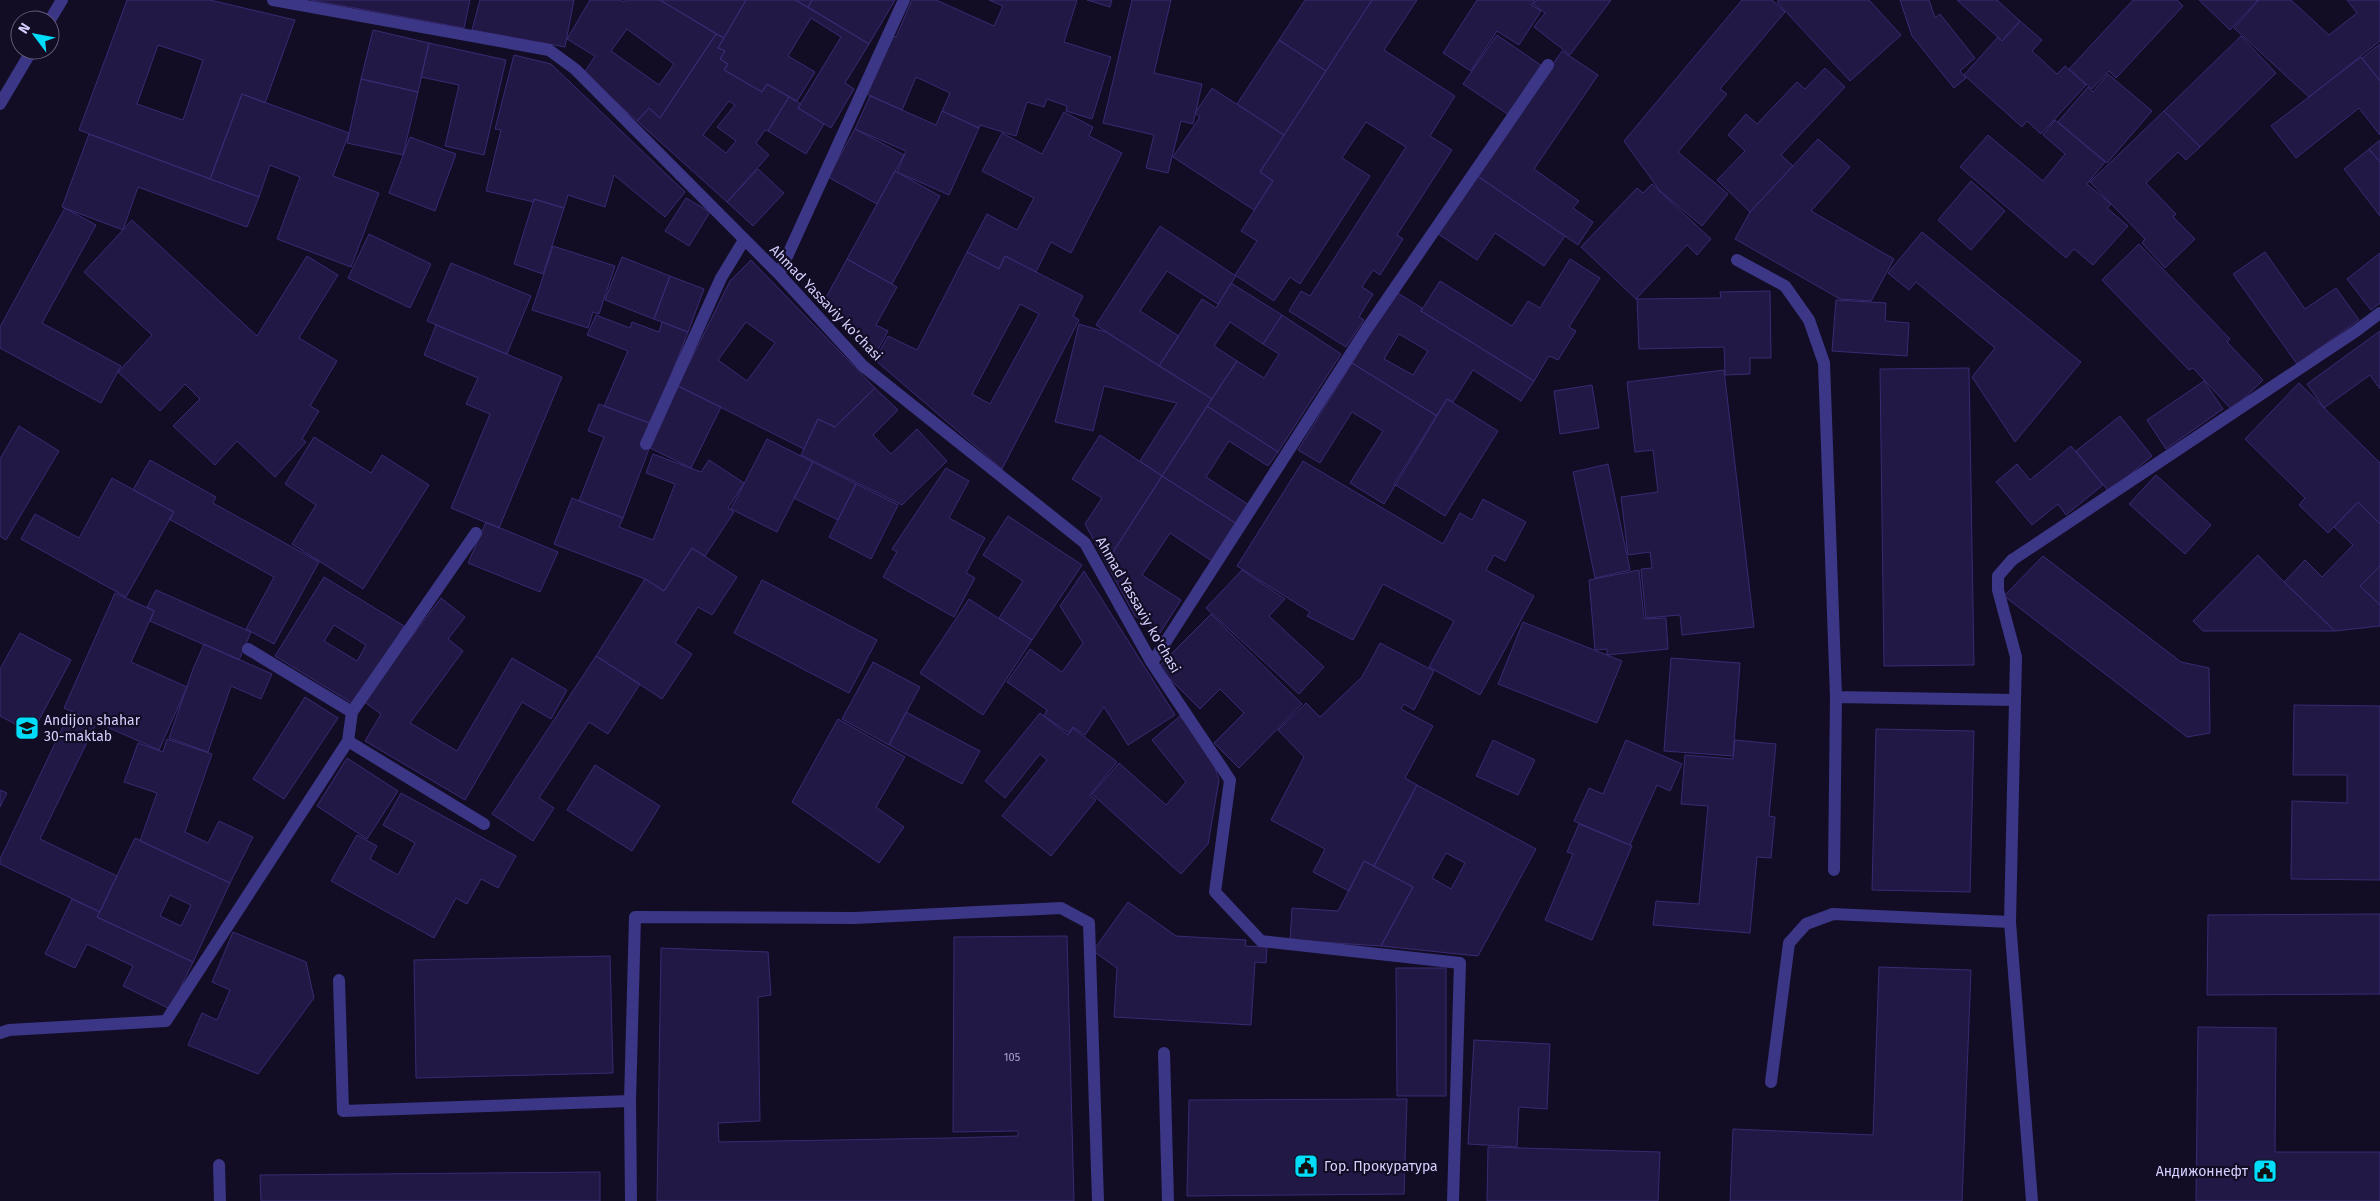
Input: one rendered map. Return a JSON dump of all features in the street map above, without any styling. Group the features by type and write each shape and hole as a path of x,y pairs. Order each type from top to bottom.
{"street":[{"name":"Ahmad Yassaviy ko'chasi","path":"273,0 549,50 575,69 779,274 863,366 1085,543 1152,663 1230,780 1215,892 1261,942 1460,963 1453,1201"},
{"path":"779,274 904,0"},
{"path":"0,104 26,60"},
{"path":"1152,663 1366,330 1548,65"},
{"path":"646,444 721,278 744,240"},
{"path":"1737,260 1785,286 1809,320 1824,362 1836,697 1834,870"},
{"path":"2032,1201 2010,922 2016,657 1998,590 1998,576 2012,560 2356,331 2380,313"},
{"path":"0,1033 9,1030 166,1021 348,741 352,712 476,533"},
{"path":"248,649 352,712"},
{"path":"1836,697 2014,700"},
{"path":"348,741 484,824"},
{"path":"631,1201 630,1100 636,917 855,918 1061,908 1089,923 1098,1201"},
{"path":"1771,1082 1789,943 1806,924 1833,914 2010,922"},
{"path":"339,980 343,1110 630,1100"},
{"path":"1164,1053 1168,1201"},
{"path":"219,1164 220,1201"}],"building":[{"path":"127,0 210,0 295,20 265,103 242,94 210,179 79,130","holes":["158,45 203,60 183,120 137,104"]},
{"path":"311,0 470,0 464,28"},
{"path":"480,0 574,0 565,47 472,30"},
{"path":"590,0 621,0 624,2 626,0 660,0 716,34 660,118 649,108 637,121 584,73 595,56 567,39","holes":["627,29 674,64 659,85 611,51"]},
{"path":"660,0 746,0 724,38"},
{"path":"746,0 795,0 869,44 845,83 854,89 831,128 798,108 841,37 811,18 788,56 815,72 797,101 767,84 762,92 724,70 728,64 720,59 725,51 718,48"},
{"path":"795,0 812,0 808,7"},
{"path":"812,0 895,0 869,44 808,7"},
{"path":"912,0 936,0 994,26 1003,6 989,0 1077,0 1064,42 1111,57 1092,119 1066,111 1067,106 1047,99 1044,107 1027,102 1016,136 980,125 979,128 942,111 950,93 916,77 902,110 867,94 893,36 896,37"},
{"path":"1087,0 1112,0 1110,7"},
{"path":"1132,0 1171,0 1154,73 1202,84 1193,124 1181,121 1168,173 1146,168 1154,135 1103,123"},
{"path":"1305,0 1372,0 1326,71 1279,40"},
{"path":"1372,0 1417,0 1384,50 1455,96 1430,136 1452,150 1397,235 1403,239 1380,275 1373,270 1362,287 1373,294 1359,317 1364,320 1346,347 1289,311 1301,291 1310,296 1406,147 1366,122 1342,158 1370,176 1300,284 1290,277 1274,301 1235,275 1257,241 1241,231 1273,181 1260,172"},
{"path":"1477,0 1535,0 1531,5 1541,11 1519,45 1497,31 1471,71 1443,53"},
{"path":"1537,0 1611,0 1570,55 1534,27 1545,13 1533,4"},
{"path":"1742,0 1772,0 1785,12 1720,89 1727,94 1678,152 1728,194 1702,226 1660,191 1624,141"},
{"path":"1779,0 1869,0 1901,35 1850,81 1777,2"},
{"path":"1900,0 1929,0 1935,18 1940,14 1975,58 1960,71 1966,78 1954,88 1912,36"},
{"path":"1957,0 1997,0 2020,21 2002,41"},
{"path":"2133,0 2177,0 2183,6 2116,78 2109,71 2092,89 2069,69"},
{"path":"2199,0 2258,0 2230,30"},
{"path":"2259,0 2291,0 2329,35 2357,13 2347,0 2380,0 2380,41 2309,97 2234,28"},
{"path":"2020,21 2042,40 2032,51 2057,74 2065,66 2086,85 2041,134 2027,121 2022,127 1964,75 1998,37 2002,41"},
{"path":"373,30 429,43 418,92 361,79"},
{"path":"716,34 724,38 718,48 725,51 720,59 728,64 724,70 762,92 767,84 789,97 768,131 765,130 756,143 769,155 727,202 637,121 649,108 660,118","holes":["729,101 735,105 717,127 736,141 726,153 703,135"]},
{"path":"1497,35 1542,66 1509,115 1463,84"},
{"path":"2241,36 2276,73 2200,147 2164,111"},
{"path":"1279,40 1326,71 1284,135 1237,104"},
{"path":"429,43 506,60 484,155 445,146 459,85 421,77"},
{"path":"2380,44 2380,81 2362,58"},
{"path":"1562,51 1598,75 1534,169 1579,201 1573,208 1593,222 1578,245 1476,175"},
{"path":"514,55 551,64 685,192 665,217 614,175 605,207 568,195 564,208 534,199 534,202 486,191 501,130 495,129"},
{"path":"2361,57 2380,81 2380,135 2359,108 2296,158 2271,126"},
{"path":"1825,68 1845,87 1781,155 1793,166 1750,212 1717,180 1745,151 1728,135 1746,114 1757,124 1797,82 1805,89"},
{"path":"2108,74 2152,111 2107,163 2058,122 2088,87 2093,92"},
{"path":"361,79 418,92 403,155 347,143"},
{"path":"1212,88 1284,135 1260,172 1273,181 1254,210 1173,157 1200,117 1195,113"},
{"path":"242,94 349,133 333,176 379,193 351,267 277,239 300,177 270,165 259,197 210,179"},
{"path":"870,96 936,125 942,111 979,128 949,195 897,172 906,151 855,129"},
{"path":"789,97 801,104 798,108 824,124 806,154 768,131"},
{"path":"2164,111 2200,147 2186,160 2178,152 2146,183 2176,214 2173,217 2195,239 2165,268 2142,243 2145,239 2090,182"},
{"path":"1064,112 1093,127 1089,136 1122,153 1071,253 1051,242 1036,272 1005,256 999,269 967,252 987,214 1017,230 1034,198 982,171 1002,133 1042,154"},
{"path":"2055,120 2105,162 2087,184 2111,204 2107,208 2128,226 2093,265 2074,249 2066,258 1960,167 1988,135 2043,181 2065,154 2043,135"},
{"path":"855,129 904,155 877,204 828,177"},
{"path":"89,134 259,197 247,227 138,187 123,230 62,207"},
{"path":"410,137 456,154 435,211 389,193"},
{"path":"1818,139 1850,167 1811,211 1894,259 1871,301 1840,299 1735,239 1750,212"},
{"path":"2380,140 2380,162 2369,149"},
{"path":"2369,149 2380,162 2380,216 2344,169"},
{"path":"758,169 784,193 753,226 727,202"},
{"path":"895,171 940,196 892,284 847,259"},
{"path":"1476,175 1565,236 1544,266 1495,233 1477,260 1437,233"},
{"path":"1971,181 2005,211 1971,250 1938,220"},
{"path":"1652,184 1711,239 1697,255 1687,245 1636,299 1581,247 1637,188 1643,193"},
{"path":"686,198 710,212 689,246 665,231"},
{"path":"534,199 564,208 543,274 514,264"},
{"path":"65,208 96,225 42,323 121,366 101,403 0,348 0,327"},
{"path":"132,220 257,336 307,256 338,275 299,338 337,361 310,406 319,411 302,439 306,442 275,477 237,441 215,465 173,426 200,399 185,384 160,411 118,372 152,335 84,272"},
{"path":"1160,226 1236,276 1218,304 1167,271 1140,311 1179,336 1159,366 1096,325"},
{"path":"1922,232 2081,362 2015,442 1972,377 1995,348 1916,282 1909,290 1888,273"},
{"path":"369,234 431,264 410,308 348,278"},
{"path":"2139,244 2230,339 2227,342 2263,380 2232,410 2193,368 2189,370 2102,280"},
{"path":"553,246 615,266 599,314 593,312 588,328 532,310"},
{"path":"967,252 999,269 1005,256 1083,296 1073,316 1079,320 1002,469 875,360 888,336 917,350","holes":["1020,304 1039,314 990,404 972,394"]},
{"path":"2265,252 2305,309 2336,288 2359,320 2297,364 2233,274"},
{"path":"2380,253 2380,303 2371,310 2347,279"},
{"path":"622,257 670,276 654,319 605,300"},
{"path":"847,259 897,287 876,325 888,331 875,355 823,303"},
{"path":"1570,259 1600,278 1569,327 1576,331 1558,360 1549,356 1534,381 1421,311 1440,281 1512,326 1528,301 1540,308"},
{"path":"751,260 875,388 835,427 818,419 804,449 678,386 730,281","holes":["746,322 775,343 747,381 718,360"]},
{"path":"451,263 531,296 507,354 427,321"},
{"path":"670,276 704,289 688,332 654,319"},
{"path":"1231,283 1282,315 1263,344 1230,322 1214,346 1237,361 1212,399 1159,366 1202,299 1216,308"},
{"path":"1770,291 1771,358 1750,358 1750,374 1725,375 1724,347 1639,349 1637,299 1721,298 1720,292"},
{"path":"1396,292 1422,308 1421,311 1534,381 1521,401 1473,370 1453,402 1447,399 1437,416 1352,363","holes":["1399,334 1428,351 1413,375 1384,359"]},
{"path":"1836,300 1886,303 1885,321 1909,323 1907,356 1832,351"},
{"path":"596,315 630,328 632,322 659,332 662,322 688,332 652,424 604,406 628,351 587,335"},
{"path":"1282,315 1341,354 1278,452 1207,406 1237,361 1264,378 1279,354 1263,344"},
{"path":"1079,324 1106,332 1212,399 1162,476 1140,461 1177,403 1104,386 1093,431 1055,422"},
{"path":"436,325 562,377 499,528 451,508 490,414 466,404 478,378 424,355"},
{"path":"2380,331 2380,389 2370,375 2324,408 2307,384"},
{"path":"1352,363 1437,416 1384,504 1350,483 1383,431 1352,412 1320,463 1298,450"},
{"path":"1969,368 1974,665 1884,666 1880,369"},
{"path":"1724,370 1754,627 1682,635 1680,615 1646,618 1641,569 1652,568 1650,552 1628,555 1621,497 1658,492 1653,450 1635,452 1627,382"},
{"path":"2204,381 2223,409 2166,449 2147,420"},
{"path":"2299,383 2380,463 2380,524 2358,502 2328,533 2299,505 2305,498 2245,439"},
{"path":"1592,385 1599,428 1560,434 1554,391"},
{"path":"678,386 721,407 691,468 648,447"},
{"path":"875,388 898,410 873,435 891,454 917,429 947,461 902,505 801,455 818,419 835,427"},
{"path":"1447,399 1498,431 1445,516 1394,484"},
{"path":"599,404 652,424 643,447 649,449 623,518 579,501 604,437 588,431"},
{"path":"1207,406 1278,452 1268,466 1229,441 1206,477 1249,505 1237,524 1162,476"},
{"path":"2120,416 2152,456 2109,492 2076,451"},
{"path":"19,426 59,451 6,540 0,536 0,459"},
{"path":"1100,435 1162,476 1106,563 1085,524 1102,498 1072,479"},
{"path":"314,437 371,473 382,455 429,485 363,589 292,544 316,505 285,484"},
{"path":"767,439 813,462 777,532 731,509"},
{"path":"2071,446 2103,485 2066,515 2058,504 2032,525 1996,482 2017,464 2030,480"},
{"path":"653,454 701,472 709,460 744,483 728,508 734,512 705,556 692,548 664,591 645,579 554,544 572,498 623,518 619,527 653,540 675,484 646,473"},
{"path":"150,460 216,497 213,503 319,562 274,644 246,629 274,577 169,519 174,512 133,490"},
{"path":"1303,461 1443,544 1460,513 1472,520 1483,499 1526,522 1505,561 1494,555 1486,570 1534,596 1480,695 1429,667 1454,621 1383,584 1353,640 1307,616 1310,612 1237,566"},
{"path":"813,462 856,484 838,520 794,498"},
{"path":"1608,464 1630,570 1595,578 1573,472"},
{"path":"946,468 969,481 949,518 985,538 966,573 975,578 954,617 883,577 897,552 892,549"},
{"path":"2156,475 2211,525 2185,554 2129,504"},
{"path":"1162,476 1237,524 1212,561 1170,533 1142,575 1181,600 1160,633 1135,616 1106,563"},
{"path":"112,478 174,512 126,597 21,539 35,514 79,538"},
{"path":"856,484 898,505 871,559 829,537"},
{"path":"2358,502 2380,524 2380,566 2360,586 2380,605 2380,626 2335,631 2284,582 2305,560 2322,577 2353,545 2334,527"},
{"path":"1008,516 1082,565 1032,640 999,618 1023,581 983,555"},
{"path":"486,522 558,552 540,592 468,563"},
{"path":"692,548 737,577 712,615 698,607 675,643 692,654 662,699 596,656 645,579 664,591"},
{"path":"2258,555 2335,631 2203,631 2193,621"},
{"path":"2043,556 2181,662 2209,668 2210,733 2187,737 2004,596"},
{"path":"2380,566 2380,605 2360,586"},
{"path":"1242,570 1285,599 1269,616 1324,667 1299,694 1206,608"},
{"path":"1639,570 1644,619 1666,618 1668,649 1607,655 1607,649 1595,650 1589,580"},
{"path":"1084,571 1175,715 1128,745 1104,707 1085,735 1073,727 1069,733 1044,716 1047,710 1007,682 1030,649 1062,672 1083,643 1060,606"},
{"path":"324,577 404,626 355,705 275,656","holes":["334,625 366,645 357,661 324,641"]},
{"path":"762,580 877,640 849,693 734,633"},
{"path":"156,590 251,632 239,660 150,621 154,611 147,607"},
{"path":"115,593 154,611 131,662 187,687 159,750 64,708"},
{"path":"441,598 465,617 448,639 463,651 410,723 457,751 512,658 567,690 551,719 522,702 465,800 365,741 381,714 363,701"},
{"path":"969,599 1032,640 983,715 920,673"},
{"path":"1211,614 1302,704 1239,768 1214,743 1244,713 1220,689 1200,709 1158,667"},
{"path":"1523,622 1622,661 1597,723 1498,684"},
{"path":"20,633 71,660 32,733 0,716 0,669"},
{"path":"1380,643 1434,671 1414,710 1404,704 1401,709 1433,726 1405,778 1417,785 1374,866 1364,861 1349,891 1313,872 1325,849 1271,820 1304,757 1278,730 1306,703 1320,717 1362,677"},
{"path":"204,644 272,674 261,699 231,686 208,752 169,738 193,669"},
{"path":"596,656 640,684 608,734 589,722 539,798 554,808 533,841 492,814"},
{"path":"1671,658 1740,663 1733,756 1664,751"},
{"path":"873,662 920,687 889,745 842,719"},
{"path":"305,697 338,718 284,799 253,779"},
{"path":"2294,705 2380,706 2380,880 2291,879 2292,801 2347,803 2347,775 2293,775"},
{"path":"906,712 980,751 962,784 889,745"},
{"path":"1040,713 1068,735 1073,728 1117,762 1090,795 1096,800 1051,856 1002,816 1047,760 1040,754 1005,798 985,781"},
{"path":"69,714 95,726 40,839 117,876 100,912 0,864 0,859"},
{"path":"1180,716 1211,755 1219,780 1208,844 1181,874 1092,794 1119,763 1166,805 1186,782 1152,740"},
{"path":"838,719 905,757 876,807 904,827 879,863 792,802"},
{"path":"1876,729 1974,731 1970,892 1872,890"},
{"path":"167,739 212,754 185,832 208,843 219,821 253,837 230,883 140,841 157,793 124,782 138,743 163,752"},
{"path":"1493,740 1535,760 1518,795 1476,776"},
{"path":"1626,740 1682,764 1670,791 1657,785 1630,845 1574,821 1589,788 1603,794"},
{"path":"1735,740 1776,744 1769,816 1775,817 1771,858 1757,857 1750,933 1653,925 1656,901 1699,904 1708,806 1681,804 1685,755 1733,759"},
{"path":"347,758 398,791 367,839 317,806"},
{"path":"595,765 660,806 632,851 567,810"},
{"path":"1417,785 1536,849 1478,956 1381,946 1413,887 1374,866","holes":["1446,853 1465,863 1451,889 1432,878"]},
{"path":"0,790 7,793 0,807"},
{"path":"401,793 516,856 498,888 481,879 467,904 456,898 434,938 331,881 357,835 377,846 370,859 398,875 415,843 383,825"},
{"path":"1579,824 1632,846 1592,940 1545,920 1573,854 1567,852"},
{"path":"135,838 230,883 193,962 97,917","holes":["170,895 191,905 181,926 160,916"]},
{"path":"1364,861 1413,887 1381,946 1290,940 1292,908 1338,911"},
{"path":"72,899 100,912 97,917 193,962 170,1009 123,986 133,966 87,944 75,968 45,954"},
{"path":"1128,902 1176,936 1246,940 1245,946 1267,947 1266,963 1255,962 1251,1025 1114,1017 1117,968 1093,951"},
{"path":"2380,914 2380,994 2207,995 2208,915"},
{"path":"233,932 306,962 314,998 258,1074 188,1045 202,1013 217,1020 230,990 212,982"},
{"path":"1067,936 1074,1201 657,1201 661,948 768,952 771,995 758,997 760,1121 718,1123 719,1142 1018,1136 1018,1131 953,1132 954,937"},
{"path":"610,956 613,1073 416,1078 414,960"},
{"path":"1879,967 1971,970 1962,1201 1730,1201 1733,1129 1873,1135"},
{"path":"1396,968 1446,968 1446,1096 1397,1096"},
{"path":"2198,1027 2276,1028 2275,1152 2380,1152 2380,1201 2196,1201"},
{"path":"1474,1040 1550,1044 1547,1109 1519,1107 1517,1147 1468,1144"},
{"path":"1407,1099 1404,1194 1187,1196 1189,1100"},
{"path":"1488,1147 1660,1152 1658,1201 1487,1201"},
{"path":"600,1172 600,1201 261,1201 260,1175"}],"place":[{"name":"Andijon shahar 30-maktab","path":"27,728"},
{"name":"Гор. Прокуратура","path":"1306,1166"},
{"name":"Андижоннефт","path":"2265,1171"}]}
